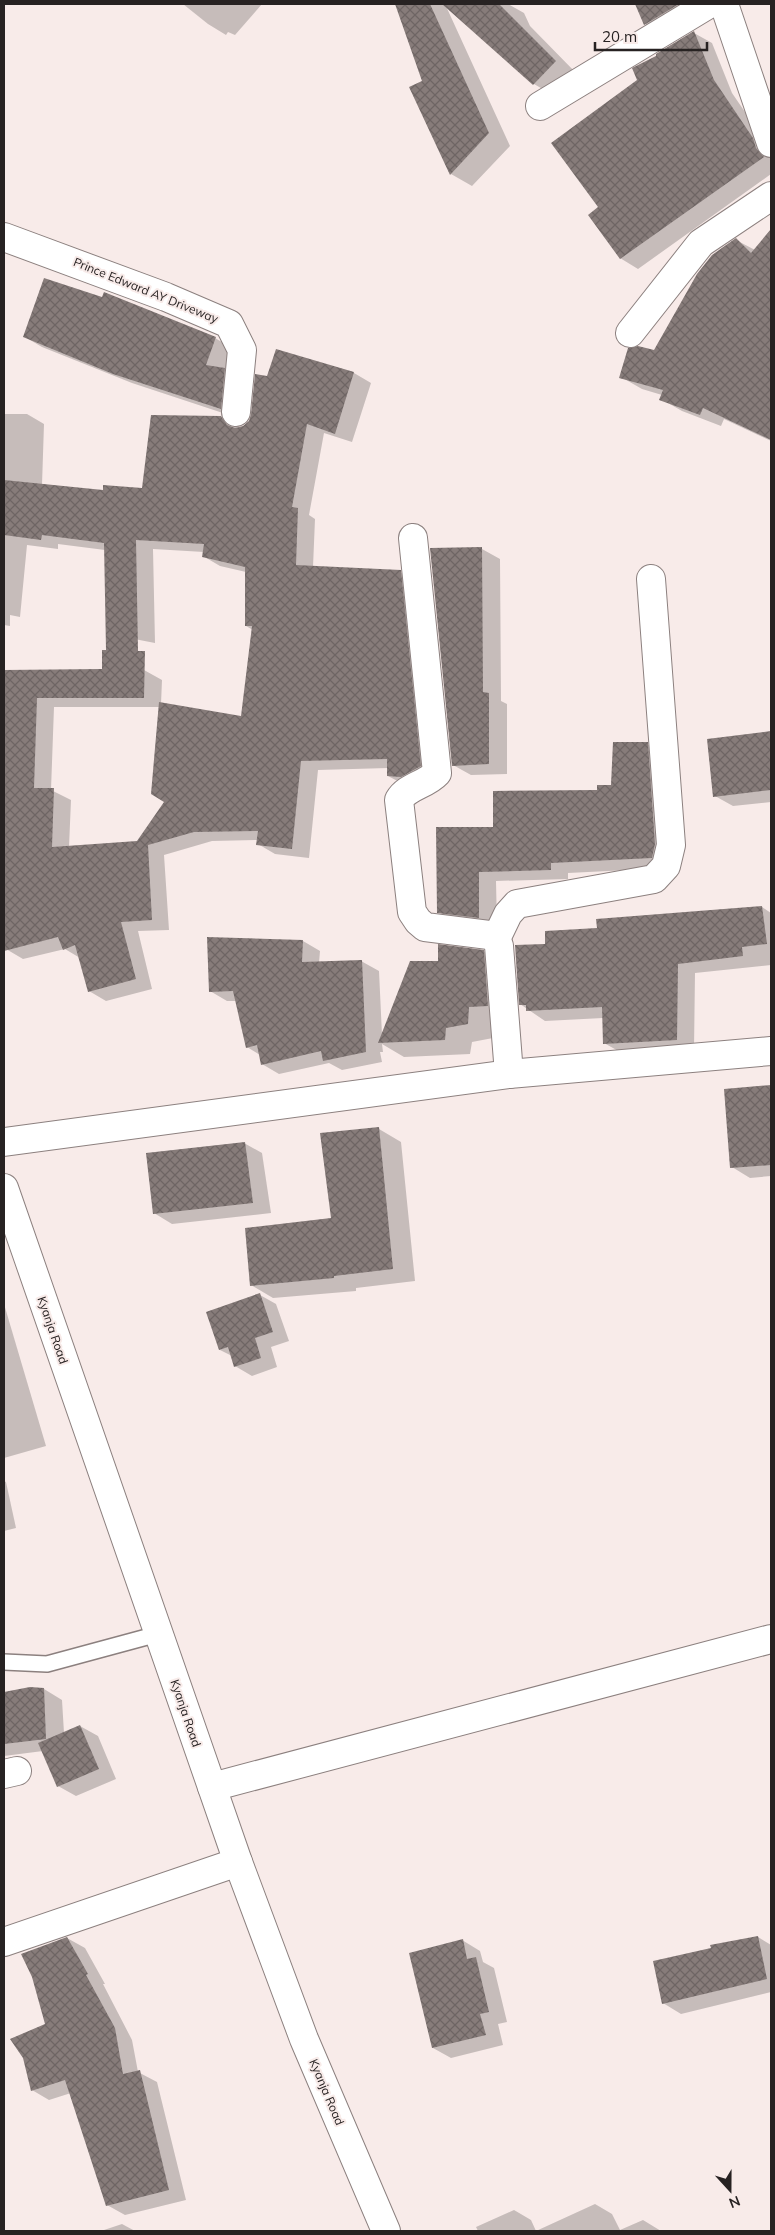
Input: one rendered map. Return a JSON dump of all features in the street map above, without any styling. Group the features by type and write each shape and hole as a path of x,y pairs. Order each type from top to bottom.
{"street":[{"path":"540,106 709,4"},
{"path":"724,4 771,143"},
{"path":"630,333 701,243 771,196"},
{"name":"Prince Edward AY Driveway","path":"4,237 166,297 229,324 242,350 236,412"},
{"path":"413,538 437,773 432,779 404,792 399,800 412,912 425,927 489,936 496,939 499,946 509,1074"},
{"path":"496,939 508,914 517,904 654,879 666,866 671,845 651,579"},
{"path":"4,1142 509,1074 771,1051"},
{"name":"Kyanja Road","path":"6,1200 238,1862 304,2039 386,2231"},
{"path":"212,1787 771,1639"},
{"path":"4,1942 238,1862"}],"lane":[{"path":"4,1662 47,1664 158,1634"}],"building":[{"path":"395,4 430,4 489,133 450,175 409,87 422,81"},
{"path":"442,4 499,4 556,61 533,85"},
{"path":"635,4 679,4 644,25"},
{"path":"694,31 714,80 753,138 756,148 764,157 620,259 588,215 598,207 551,143 637,80 632,68 656,56 656,54"},
{"path":"771,229 771,440 703,408 700,415 659,400 663,390 619,378 628,348 638,346 654,350 697,274 712,255 736,238 751,253"},
{"path":"44,278 102,297 104,292 216,337 206,365 225,368 221,409 113,374 23,337"},
{"path":"276,349 354,372 335,434 307,424 292,507 298,508 296,565 401,570 421,766 401,777 387,776 387,759 301,761 292,849 256,845 258,831 194,832 148,845 152,920 121,922 136,979 88,992 75,945 63,950 58,937 4,951 4,670 102,669 102,650 106,650 104,543 42,535 41,540 4,535 4,480 103,490 103,485 142,488 151,415 221,416 227,425 235,428 243,426 249,421 251,414 255,374 267,376","holes":["136,540 204,544 202,557 245,567 245,626 252,626 241,716 159,702 151,794 164,802 137,841 52,847 54,788 34,788 37,698 144,698 145,651 138,651"]},
{"path":"482,547 483,692 489,693 489,764 452,766 430,548"},
{"path":"771,731 771,790 713,797 707,739"},
{"path":"613,742 648,742 655,844 652,858 551,863 551,870 479,872 479,918 437,913 436,827 493,827 493,791 597,790 597,785 611,785"},
{"path":"762,906 767,944 742,947 743,956 678,964 677,1040 603,1044 602,1007 526,1011 526,1005 519,1005 515,945 545,944 545,931 597,928 596,919"},
{"path":"207,937 303,940 302,962 362,960 366,1052 323,1061 321,1051 261,1065 257,1045 246,1048 233,991 209,992"},
{"path":"438,944 484,950 488,1006 469,1007 468,1024 446,1028 445,1040 378,1043 410,961 438,961"},
{"path":"771,1085 771,1165 730,1168 724,1089"},
{"path":"379,1127 393,1269 334,1276 334,1278 250,1286 245,1228 331,1218 320,1133"},
{"path":"245,1142 253,1203 153,1214 146,1153"},
{"path":"260,1293 273,1332 255,1338 261,1358 234,1367 228,1347 219,1350 206,1312"},
{"path":"30,1687 44,1688 46,1739 4,1744 4,1692"},
{"path":"80,1725 99,1769 57,1787 38,1743"},
{"path":"758,1936 767,1979 662,2004 653,1961 711,1948 710,1945"},
{"path":"67,1937 115,2028 123,2074 140,2070 169,2190 106,2206 65,2080 31,2091 23,2058 10,2039 45,2024 32,1977 21,1954"},
{"path":"463,1939 467,1959 476,1957 489,2012 480,2014 486,2035 432,2048 409,1953"}]}
